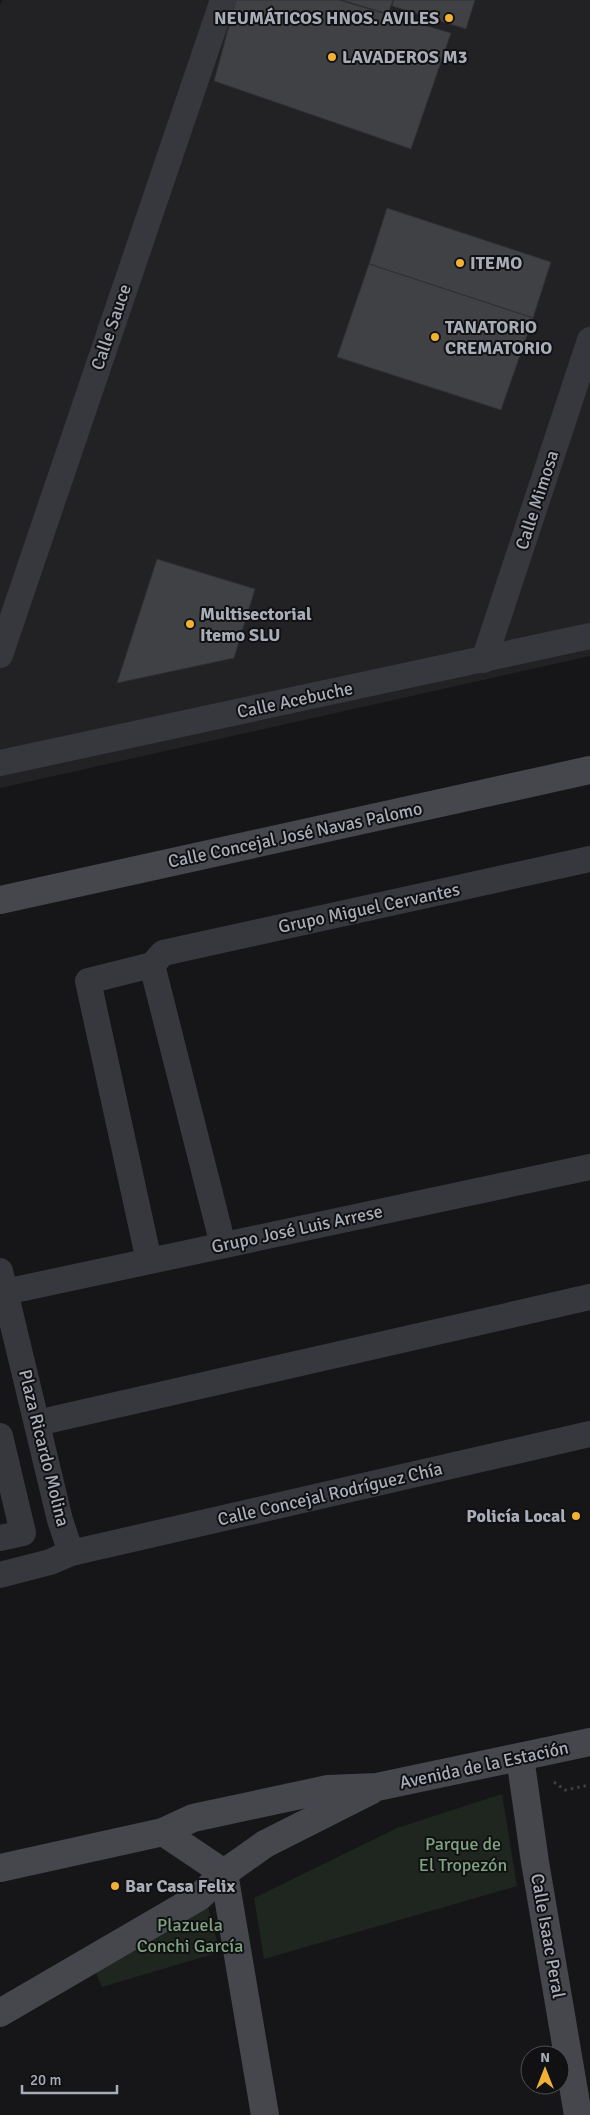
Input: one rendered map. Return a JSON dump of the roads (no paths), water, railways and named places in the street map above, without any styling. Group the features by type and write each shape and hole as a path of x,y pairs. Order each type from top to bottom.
{"street":[{"name":"Calle Sauce","path":"0,655 223,0"},
{"name":"Calle Mimosa","path":"484,660 590,340"},
{"name":"Calle Acebuche","path":"0,763 590,636"},
{"name":"Calle Concejal José Navas Palomo","path":"0,900 590,770"},
{"name":"Grupo Miguel Cervantes","path":"149,1261 88,981 152,965 163,953 590,859"},
{"path":"152,965 223,1245"},
{"name":"Grupo José Luis Arrese","path":"2,1281 149,1261 590,1167"},
{"name":"Plaza Ricardo Molina","path":"2,1281 60,1520 71,1554"},
{"path":"36,1423 590,1298"},
{"name":"Calle Concejal Rodríguez Chía","path":"71,1554 590,1434"},
{"path":"0,1436 23,1533 0,1538"},
{"path":"0,1575 50,1562 71,1554"},
{"name":"Avenida de la Estación","path":"0,1868 163,1832 194,1818 328,1789 377,1787 590,1742"},
{"name":"Calle Isaac Peral","path":"520,1757 535,1862 581,2106"},
{"name":"Avenida de la Estación","path":"0,2014 198,1897 224,1873 265,1844 377,1787"},
{"path":"163,1832 224,1873 265,2115"}],"place":[{"name":"NEUMÁTICOS HNOS. AVILES","path":"449,18"},
{"name":"LAVADEROS M3","path":"332,57"},
{"name":"ITEMO","path":"460,263"},
{"name":"TANATORIO CREMATORIO","path":"435,337"},
{"name":"Multisectorial Itemo SLU","path":"190,624"},
{"name":"Policía Local","path":"576,1516"},
{"name":"Bar Casa Felix","path":"115,1886"}],"park label":[{"name":"Parque de El Tropezón","path":"463,1854"},
{"name":"Plazuela Conchi García","path":"190,1935"}]}
